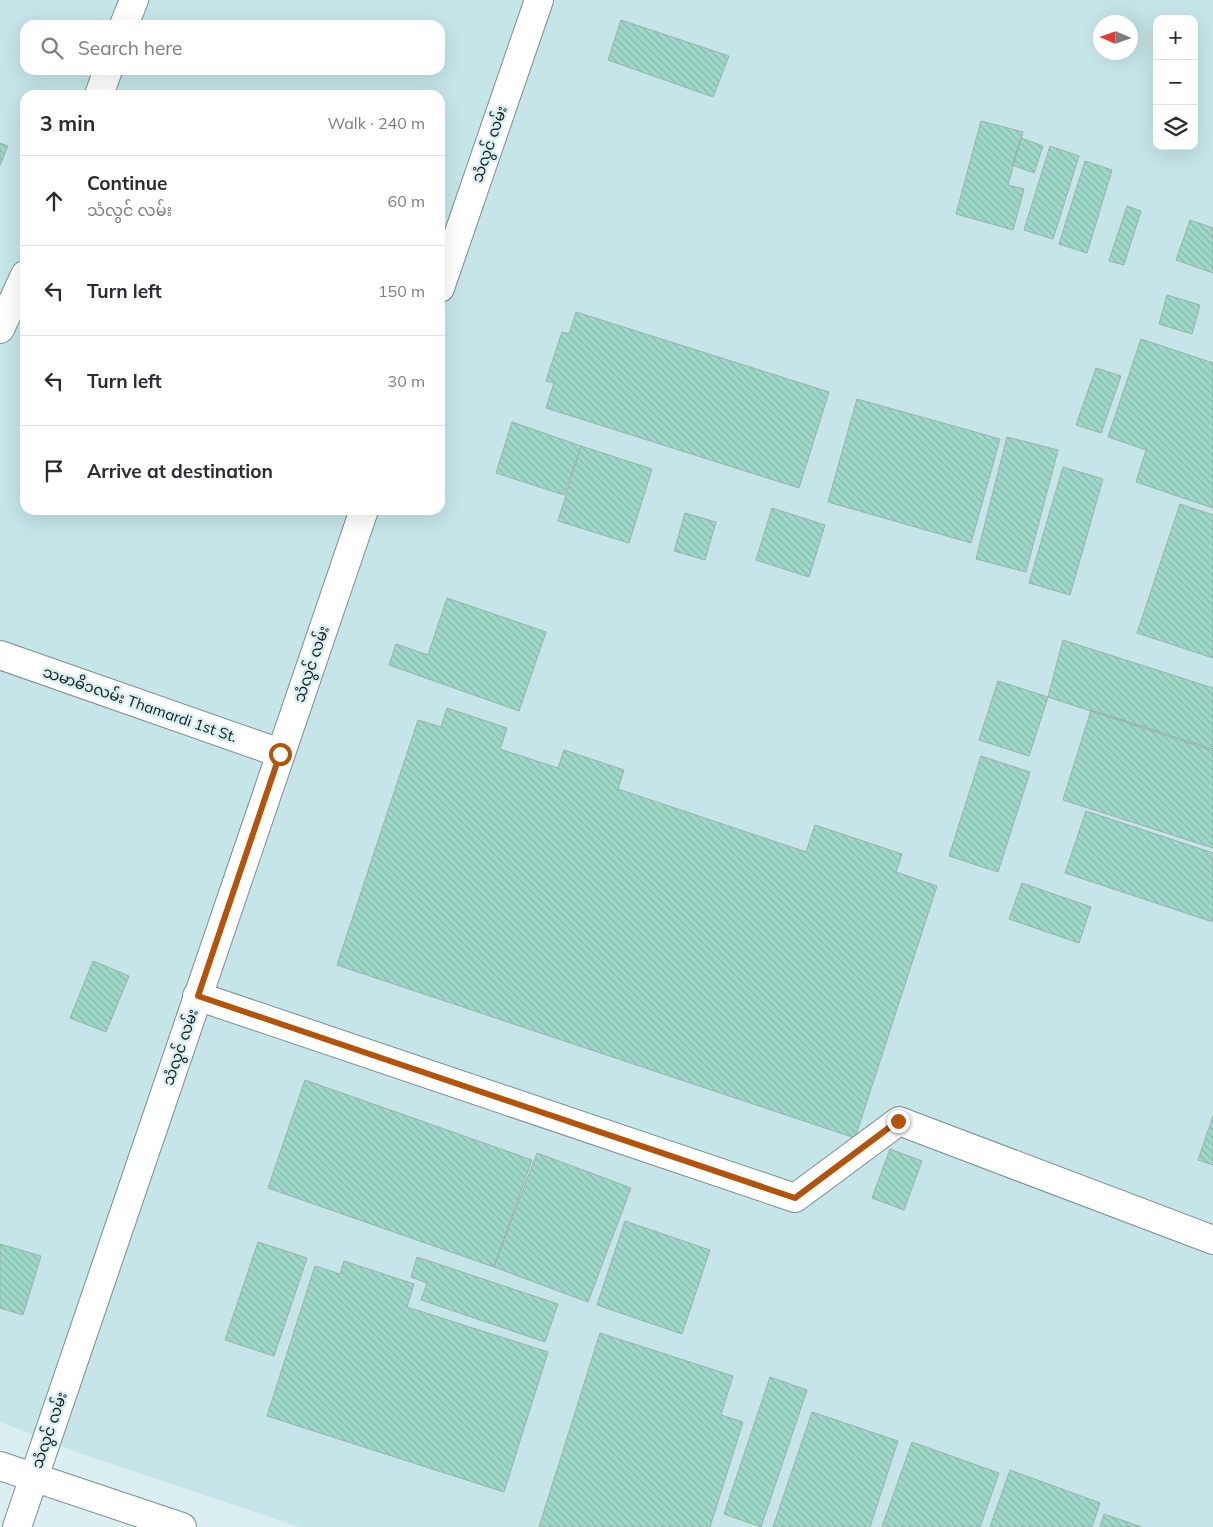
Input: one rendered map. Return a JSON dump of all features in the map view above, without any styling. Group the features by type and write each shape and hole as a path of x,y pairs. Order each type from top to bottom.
{"street":[{"path":"126,20 134,0"},
{"name":"သံလွင် လမ်း","path":"445,273 539,0"},
{"path":"100,90 106,75"},
{"path":"0,328 20,286"},
{"name":"သံလွင် လမ်း","path":"16,1527 362,515"},
{"name":"သမာဓိ၁လမ်း Thamardi 1st St.","path":"0,655 280,754"},
{"path":"198,996 795,1198 898,1121 1213,1240"},
{"path":"0,1466 182,1527"}],"shaded area":[{"path":"0,0 1213,0 1213,1527 299,1527 82,1454 0,1422"}],"building":[{"path":"621,20 729,56 713,97 608,60"},
{"path":"981,121 1023,132 1008,185 1024,189 1013,230 956,214"},
{"path":"1021,138 1043,146 1034,173 1012,165"},
{"path":"0,143 8,146 0,165"},
{"path":"1050,146 1079,156 1053,239 1024,230"},
{"path":"1085,161 1112,170 1087,253 1059,244"},
{"path":"1127,206 1141,211 1124,265 1109,261"},
{"path":"1190,220 1213,228 1213,273 1176,260"},
{"path":"1167,295 1200,305 1192,334 1159,324"},
{"path":"576,312 829,392 799,488 546,408 554,383 546,381 562,332 569,334"},
{"path":"1141,339 1213,363 1213,508 1136,482 1146,450 1108,437"},
{"path":"1096,368 1121,376 1101,433 1076,425"},
{"path":"857,399 1000,439 971,543 828,502"},
{"path":"512,422 581,446 564,495 496,473"},
{"path":"1007,437 1058,450 1026,572 976,559"},
{"path":"581,446 652,469 629,543 558,521"},
{"path":"1063,467 1103,479 1070,595 1029,583"},
{"path":"1180,504 1213,515 1213,658 1137,633"},
{"path":"772,508 825,525 809,577 756,560"},
{"path":"685,513 716,522 705,560 674,551"},
{"path":"447,598 546,632 519,711 389,665 396,644 428,655"},
{"path":"1063,640 1213,688 1213,751 1048,697"},
{"path":"998,681 1048,697 1029,756 979,740"},
{"path":"447,708 507,728 500,749 558,768 564,750 624,770 618,789 806,852 815,825 902,854 896,872 937,886 855,1138 337,965 418,720 441,727"},
{"path":"1091,710 1213,749 1213,848 1063,800"},
{"path":"981,756 1030,772 998,872 949,856"},
{"path":"1086,811 1213,853 1213,922 1065,873"},
{"path":"1022,883 1091,907 1079,943 1009,919"},
{"path":"93,961 129,976 106,1032 70,1018"},
{"path":"305,1080 532,1160 494,1267 268,1188"},
{"path":"1213,1116 1213,1165 1198,1160"},
{"path":"890,1149 922,1161 904,1210 872,1198"},
{"path":"537,1153 631,1188 588,1302 494,1267"},
{"path":"625,1221 710,1250 682,1334 597,1305"},
{"path":"258,1242 307,1258 274,1356 225,1340"},
{"path":"0,1244 41,1256 23,1315 0,1308"},
{"path":"417,1257 558,1304 545,1342 421,1300 427,1283 411,1277"},
{"path":"344,1261 414,1284 407,1307 548,1352 504,1492 267,1416 315,1266 340,1274"},
{"path":"600,1333 733,1376 721,1415 743,1422 710,1527 539,1527"},
{"path":"770,1377 807,1390 761,1527 724,1514"},
{"path":"812,1412 898,1441 870,1527 773,1527"},
{"path":"912,1442 999,1473 980,1527 882,1527"},
{"path":"1010,1470 1100,1503 1092,1527 990,1527"},
{"path":"1104,1514 1142,1527 1100,1527"}],"route":[{"path":"280,754 198,996 795,1198 898,1121"}]}
